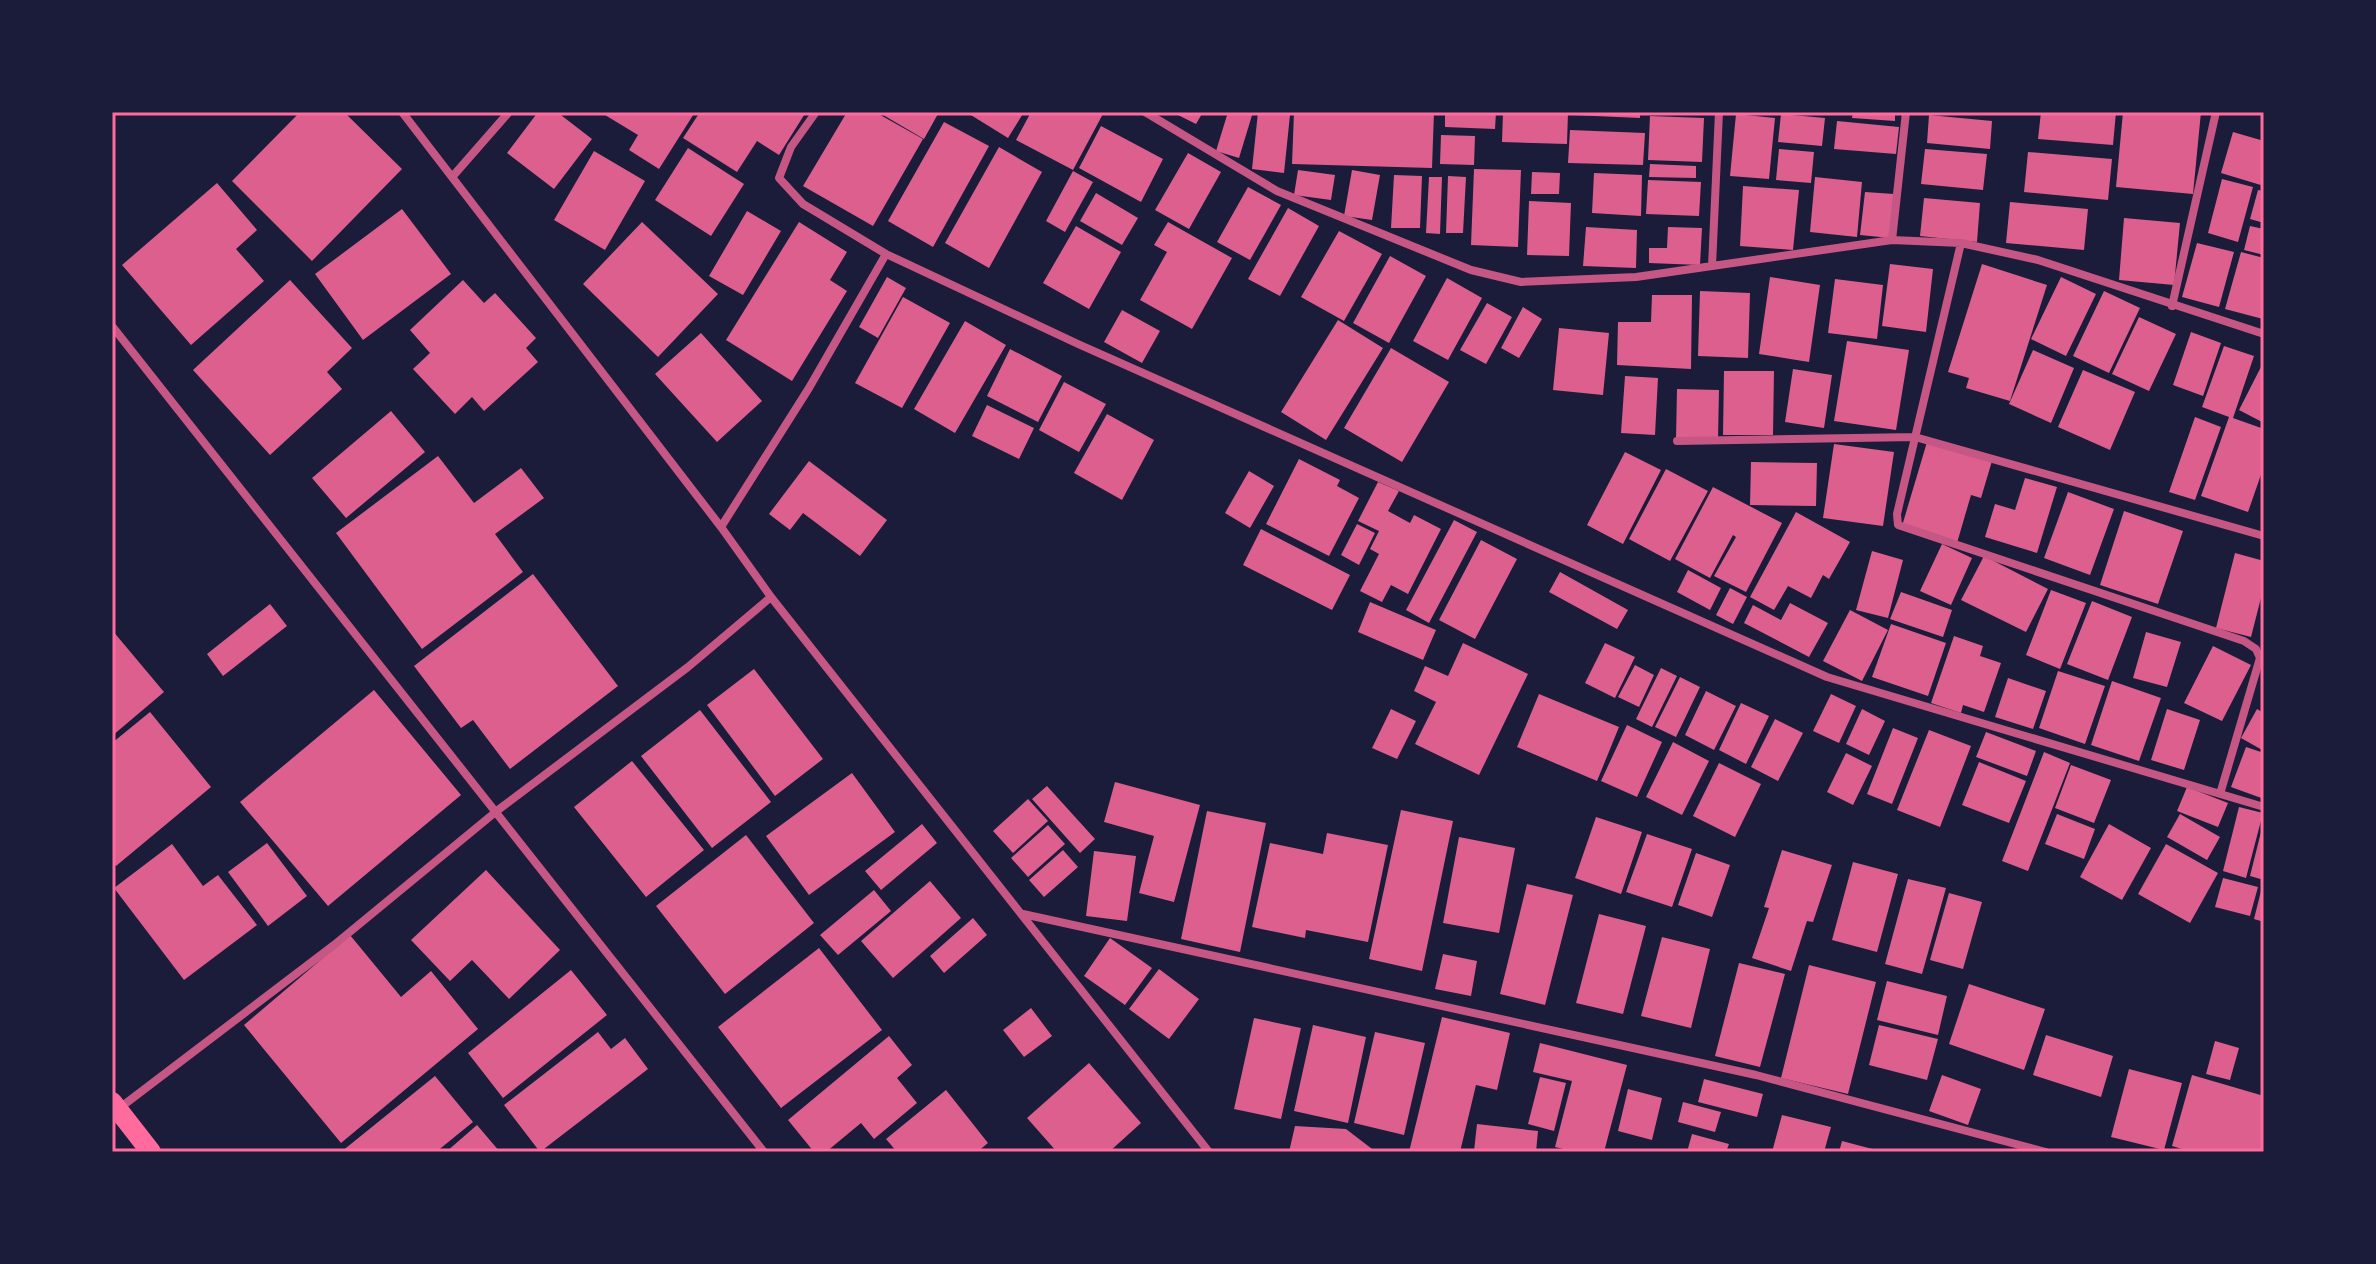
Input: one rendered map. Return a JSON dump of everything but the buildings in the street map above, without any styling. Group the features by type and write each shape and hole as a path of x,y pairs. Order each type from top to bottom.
{"main road":[{"path":"114,1109 151,1152"}],"street":[{"path":"402,112 721,527 771,597 1209,1152"},
{"path":"453,176 509,112"},
{"path":"816,112 791,147 779,178 803,204 886,254 1078,344 1827,677 2264,807"},
{"path":"1145,112 1277,191 1471,270 1521,282 1577,281 1712,266 1892,240 1961,243 2038,260 2264,334"},
{"path":"1712,266 1719,112"},
{"path":"1892,240 1906,112"},
{"path":"2172,306 2216,112"},
{"path":"1961,243 1897,514 1898,525 2244,641 2256,649 2262,658 2220,794"},
{"path":"721,527 809,388 886,254"},
{"path":"112,326 368,654 498,810 764,1152"},
{"path":"1677,441 1915,437 2264,536"},
{"path":"114,1109 334,945 498,810 688,667 771,597"},
{"path":"1023,914 1756,1075 2046,1152"}]}
